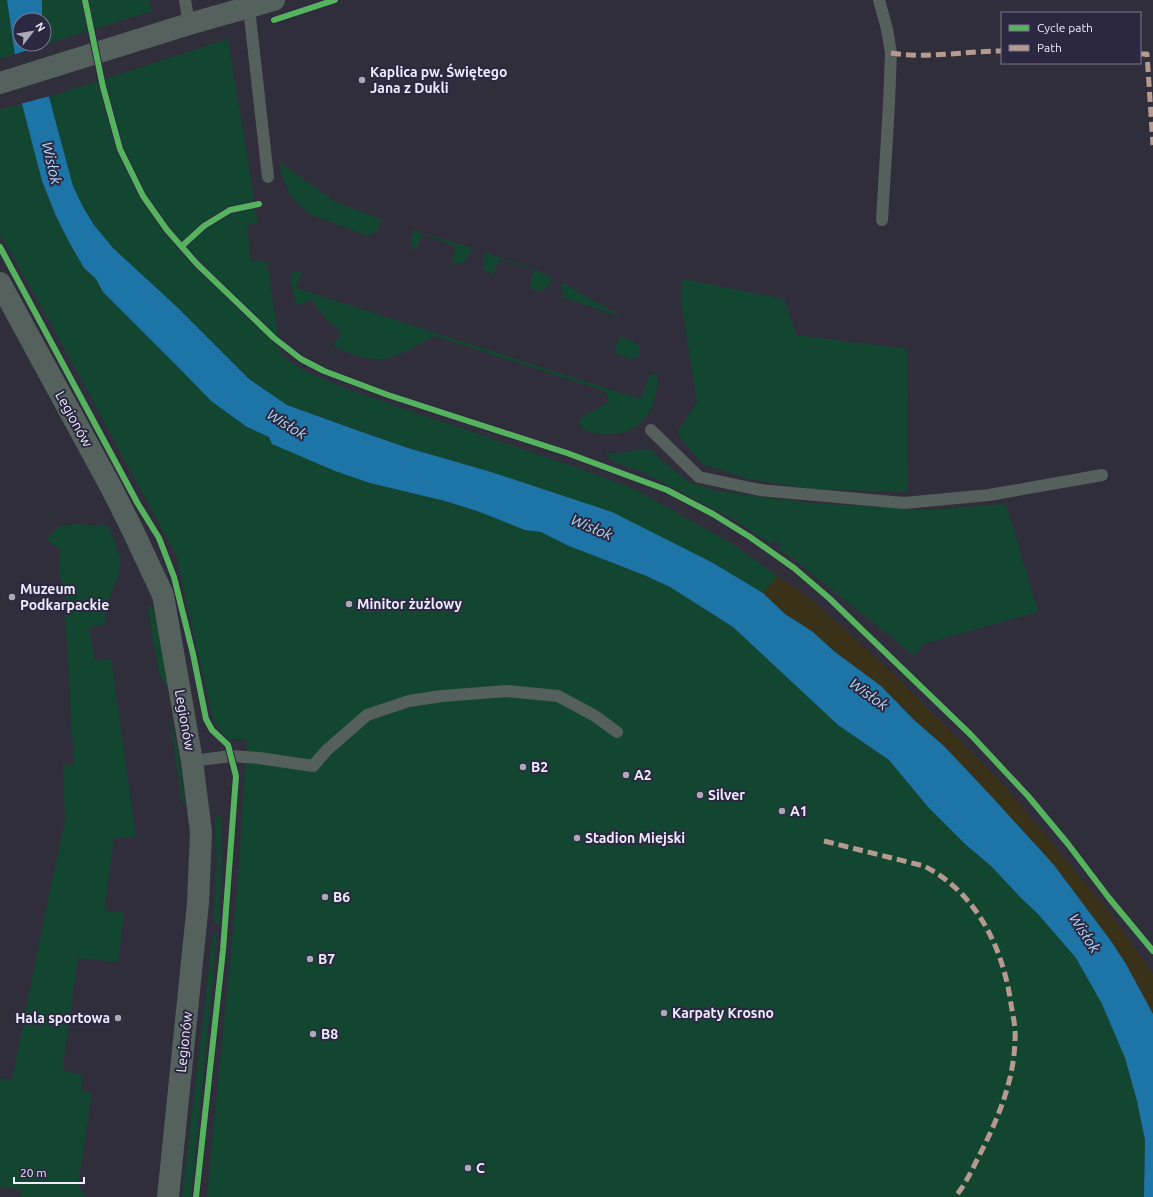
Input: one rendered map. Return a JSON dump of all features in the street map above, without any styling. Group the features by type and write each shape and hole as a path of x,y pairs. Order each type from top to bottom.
{"main road":[{"path":"0,83 136,42 189,24 274,0"},
{"name":"Legionów","path":"0,283 124,511 163,595 192,761 201,832 198,903 168,1197"}],"lane":[{"path":"185,0 189,24"},
{"path":"878,0 887,29 891,53 890,104 882,220"},
{"path":"249,8 268,177"},
{"path":"651,430 699,476 760,490 904,503 989,495 1102,475"},
{"path":"192,761 230,756 259,758 313,766 327,750 367,715 409,701 442,696 507,691 558,696 595,716 617,732"}],"green space":[{"path":"0,0 7,0 12,34 12,52 15,52 15,54 0,59"},
{"path":"42,0 149,0 152,11 52,42 52,12 42,12"},
{"path":"228,39 258,223 247,225 251,262 267,261 281,356 307,372 349,390 581,469 634,489 731,543 778,576 763,593 713,563 533,487 488,471 408,448 287,405 249,379 176,306 113,248 94,225 73,186 49,97"},
{"name":"Stadion Miejski","path":"22,104 42,181 56,216 84,268 96,279 103,292 211,401 247,427 370,483 445,501 477,511 525,530 541,532 569,546 644,575 670,587 733,627 838,725 889,760 928,807 965,844 991,866 1038,914 1076,958 1102,1004 1125,1058 1137,1101 1145,1140 1144,1197 207,1197 238,878 247,739 228,739 214,723 176,555 54,329 0,234 0,109"},
{"path":"279,162 334,201 382,220 377,231 368,236 309,214 290,195 283,178"},
{"path":"413,230 472,248 468,257 463,263 454,263 452,259 456,246 422,234 417,248 414,250 410,243"},
{"path":"484,252 535,269 552,278 550,283 546,288 540,291 534,290 530,286 534,270 499,259 493,275 484,269"},
{"path":"293,272 301,272 296,288 640,399 649,378 651,375 656,374 658,383 654,403 643,420 627,431 607,434 596,433 584,430 579,419 609,402 605,391 435,336 389,358 375,359 361,357 347,352 334,347 334,344 342,332 325,317 312,299 299,305 296,303 290,277"},
{"path":"682,279 784,299 796,335 907,349 908,492 812,489 749,479 702,464 677,433 697,402 682,309"},
{"path":"564,283 620,315 564,298 561,285"},
{"path":"620,336 636,343 640,349 638,357 632,359 614,353"},
{"path":"639,449 652,450 660,459 689,482 717,491 811,503 926,510 1006,504 1038,612 923,644 915,656 794,559 779,549 781,545 774,541 771,544 733,519 642,472 612,461 605,452 618,454"},
{"path":"76,524 108,526 117,547 120,560 118,576 109,599 105,615 105,624 89,627 95,661 111,659 136,837 114,838 104,910 124,913 118,962 78,958 64,1057 64,1071 83,1075 81,1091 92,1093 78,1185 86,1197 20,1197 22,1190 0,1187 0,1079 12,1080 65,821 63,764 74,766 65,610 67,591 59,575 60,549 46,539 60,526"},
{"path":"148,607 152,607 158,630 167,686 159,674 148,610"},
{"path":"171,720 179,757 185,802 183,804 170,721"},
{"path":"215,816 221,817 222,849 219,923 215,923 213,920 217,864"},
{"path":"214,932 217,934 216,949 191,1197 182,1197 213,934"}],"sand":[{"path":"778,576 811,599 893,673 1004,785 1110,913 1153,974 1153,1014 1126,964 1111,941 1054,865 993,798 945,747 813,632 785,614 763,593"}],"water":[{"path":"7,0 42,0 42,12 12,12 12,35"},
{"name":"Wisłok","path":"14,52 44,52 49,97 73,186 94,225 113,248 176,306 249,379 287,405 408,448 488,471 612,512 713,563 763,593 785,614 813,632 835,652 881,686 914,720 945,747 1054,865 1111,941 1126,964 1153,1014 1153,1197 1144,1197 1145,1140 1137,1101 1125,1058 1102,1004 1076,958 1038,914 991,866 965,844 928,807 889,760 838,725 733,627 670,587 644,575 569,546 541,532 525,530 477,511 445,501 370,483 335,471 272,444 269,437 247,427 211,401 103,292 96,279 84,268 56,216 42,181 22,104"}],"pier":[{"path":"22,52 46,52 50,96 20,104 13,55"}],"marked path":[{"path":"891,53 905,55 933,55 1001,51"},
{"path":"1141,54 1147,54 1153,145"},
{"path":"824,841 924,866 943,877 959,891 973,907 994,943 1007,983 1015,1026 1014,1056 1008,1086 992,1130 968,1178 955,1197"}],"cycle path":[{"path":"85,0 103,87 120,149 143,196 167,230 197,264 274,338 301,359 324,371 388,395 567,453 667,490 713,514 750,537 794,568 829,598 971,735 1028,796 1153,951"},
{"path":"274,20 335,0"},
{"path":"182,246 204,226 230,210 259,204"},
{"path":"0,247 138,504 159,538 174,577 193,654 206,719 212,730 228,745 236,776 223,950 196,1197"}],"place":[{"name":"Kaplica pw. Świętego Jana z Dukli","path":"362,80"},
{"name":"Muzeum Podkarpackie","path":"12,597"},
{"name":"Minitor żużlowy","path":"349,604"},
{"name":"B2","path":"523,767"},
{"name":"A2","path":"626,775"},
{"name":"Silver","path":"700,795"},
{"name":"A1","path":"782,811"},
{"name":"Stadion Miejski","path":"577,838"},
{"name":"B6","path":"325,897"},
{"name":"B7","path":"310,959"},
{"name":"Karpaty Krosno","path":"664,1013"},
{"name":"Hala sportowa","path":"118,1018"},
{"name":"B8","path":"313,1034"},
{"name":"C","path":"468,1168"}]}
